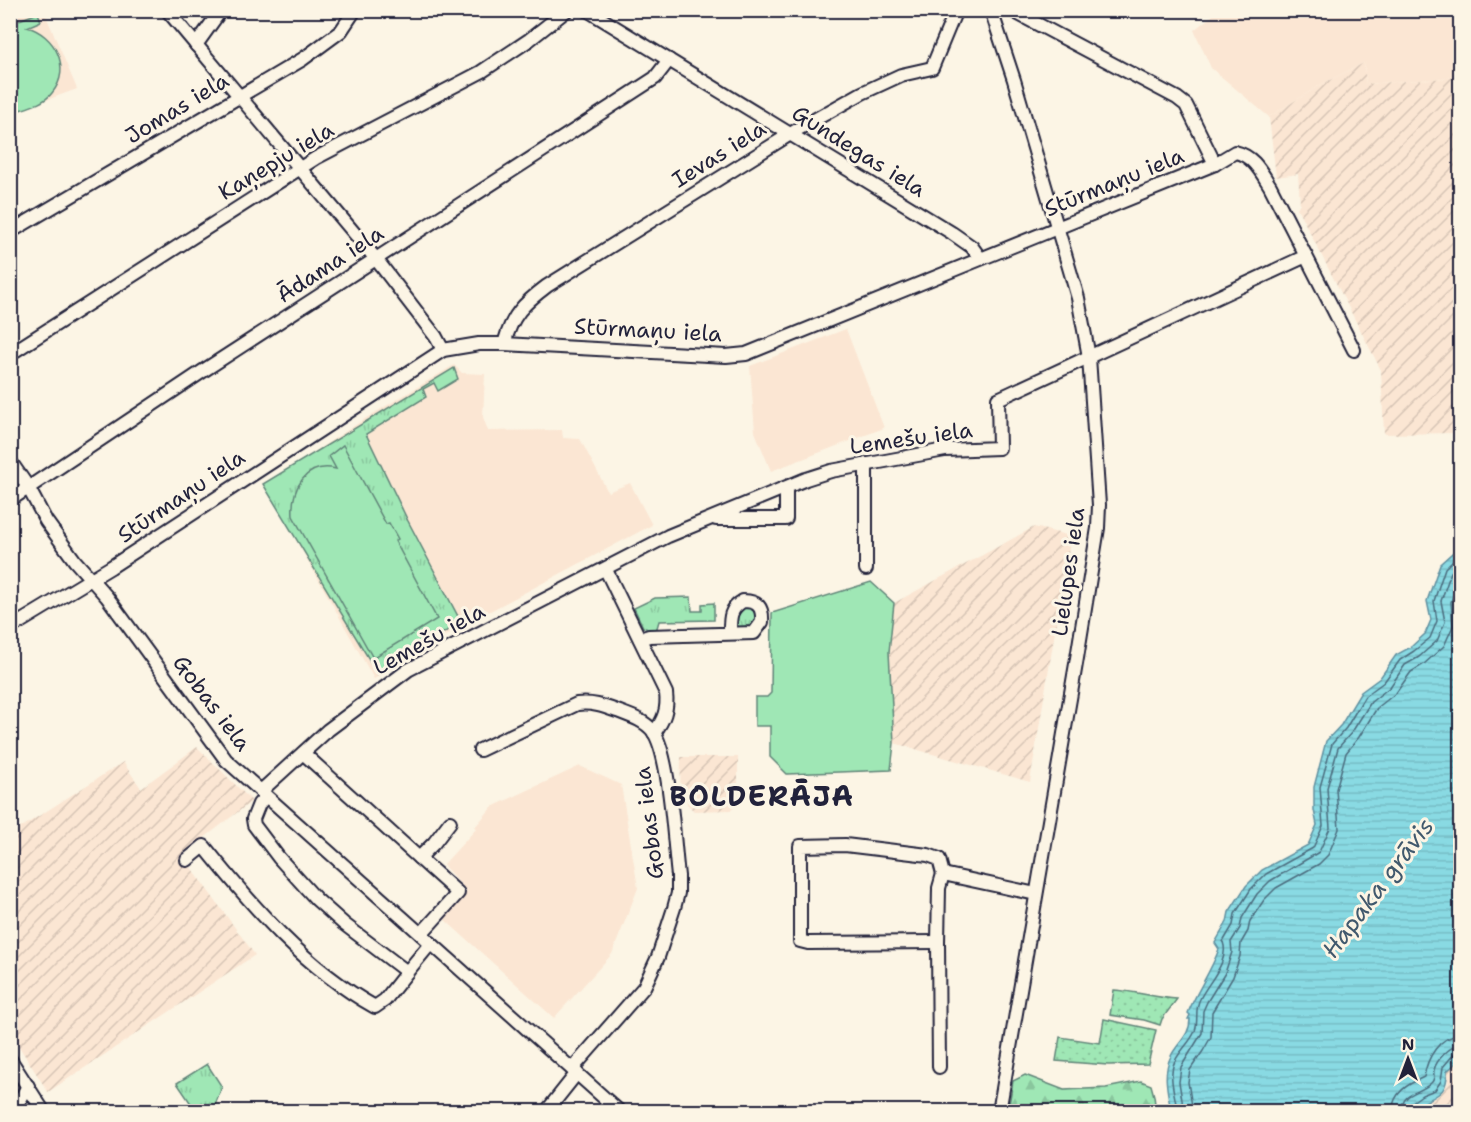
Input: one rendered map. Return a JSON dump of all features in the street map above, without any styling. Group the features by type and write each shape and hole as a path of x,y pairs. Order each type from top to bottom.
{"street":[{"path":"167,10 376,259 436,337 443,350"},
{"path":"196,45 221,10"},
{"name":"Jomas iela","path":"10,232 303,59 341,31 355,10"},
{"name":"Kaņepju iela","path":"10,354 299,168 481,72 529,40 567,10"},
{"name":"Gundegas iela","path":"587,10 952,233 972,247 980,258"},
{"name":"Ievas iela","path":"504,344 509,326 533,297 790,134 862,93 900,75 932,68 956,10"},
{"name":"Lielupes iela","path":"991,10 1078,298 1089,357 1099,505 1098,528 999,1112"},
{"path":"1011,10 1177,98 1186,105 1215,164"},
{"name":"Ādama iela","path":"10,501 28,487 655,78 669,60"},
{"name":"Stūrmaņu iela","path":"10,628 90,579 443,350 469,345 504,344 726,356 746,354 1215,164 1235,152 1246,155 1270,186 1354,350"},
{"name":"Lemešu iela","path":"263,794 328,730 408,670 668,537 806,479 866,464 945,450 999,448 998,399 1306,256"},
{"name":"Gobas iela","path":"10,461 28,487 46,521 90,579 107,597 226,760 620,1112"},
{"path":"866,464 866,569"},
{"path":"709,519 786,519 786,489"},
{"path":"606,570 666,693 668,705 663,721 654,733"},
{"path":"640,639 649,636 730,633"},
{"name":"Gobas iela","path":"480,750 577,704 586,703 596,704 636,718 654,733 661,749 678,876 678,893 658,957 644,987 574,1071"},
{"path":"303,753 458,893 421,934"},
{"path":"263,794 253,819 254,825 279,858 316,899 344,924 407,972"},
{"path":"419,858 450,822"},
{"path":"938,942 800,942 800,846 845,845 928,855 939,859 943,874 939,888 939,1067"},
{"path":"187,860 204,846 248,900 304,957 334,981 375,1007 385,1000 431,943"},
{"path":"943,874 1036,894"},
{"path":"10,1059 44,1112"},
{"path":"546,1112 574,1071"},
{"path":"13,1112 28,1086"}],"shaded area":[{"path":"10,11 44,11 77,89 11,113"},
{"path":"1218,11 1460,11 1460,77 1366,84 1364,63 1320,85 1269,117 1211,68 1194,30"},
{"path":"1364,63 1366,84 1460,77 1460,433 1384,434 1381,370 1297,208 1300,203 1298,174 1276,177 1269,117 1320,85"},
{"path":"846,329 884,428 771,471 755,432 750,366"},
{"path":"454,365 462,373 485,374 483,417 488,431 562,430 563,438 580,439 608,492 630,483 652,525 460,627 374,679 265,484 366,418"},
{"path":"1034,527 1071,536 1030,782 894,743 889,652 894,603"},
{"path":"197,747 252,801 182,855 255,955 48,1092 11,1034 11,834 123,762 141,788"},
{"path":"681,757 738,757 738,803 731,810 694,811 687,804 686,794 680,794"},
{"path":"580,766 621,785 638,888 612,954 554,1018 444,919 467,891 443,865 476,829 475,827 492,807"},
{"path":"1460,1054 1460,1111 1414,1112 1415,1108 1425,1101 1439,1095 1448,1083 1447,1071 1455,1064"}],"green space":[{"path":"38,13 41,21 27,27 37,31 52,44 58,53 61,73 58,83 48,97 33,106 11,113 11,23"},
{"path":"454,368 458,379 438,391 434,383 423,389 426,397 366,434 461,622 378,674 263,484"},
{"path":"343,445 386,524 389,523 398,539 395,541 437,619 373,658 293,516 295,496 302,480 316,470 336,469 329,456"},
{"path":"871,582 894,603 889,652 894,743 891,770 787,774 770,757 770,726 755,726 755,697 767,697 771,693 772,613"},
{"path":"691,597 692,611 702,611 702,604 714,603 714,620 659,621 657,628 652,631 643,627 634,608 655,598"},
{"path":"747,605 758,611 755,628 739,628 735,621 735,612"},
{"path":"1114,990 1177,999 1160,1025 1110,1015"},
{"path":"1104,1019 1156,1030 1148,1064 1108,1065 1056,1061 1060,1037 1100,1043"},
{"path":"207,1064 222,1087 215,1105 227,1111 196,1111 177,1083"},
{"path":"1025,1075 1064,1090 1106,1088 1141,1081 1151,1085 1155,1104 1144,1112 1008,1111 1013,1081"}],"water":[{"name":"Hapaka grāvis","path":"1460,546 1460,1054 1455,1064 1447,1071 1445,1086 1442,1091 1415,1108 1414,1111 1171,1111 1166,1084 1168,1063 1188,1030 1190,1015 1188,1013 1216,957 1219,949 1215,943 1227,922 1229,912 1246,886 1262,870 1308,845 1317,825 1314,810 1314,787 1326,741 1341,725 1361,692 1380,678 1396,655 1411,647 1425,634 1431,620 1427,601 1440,564"}],"district":[{"name":"BOLDERĀJA","path":"762,796"}]}
